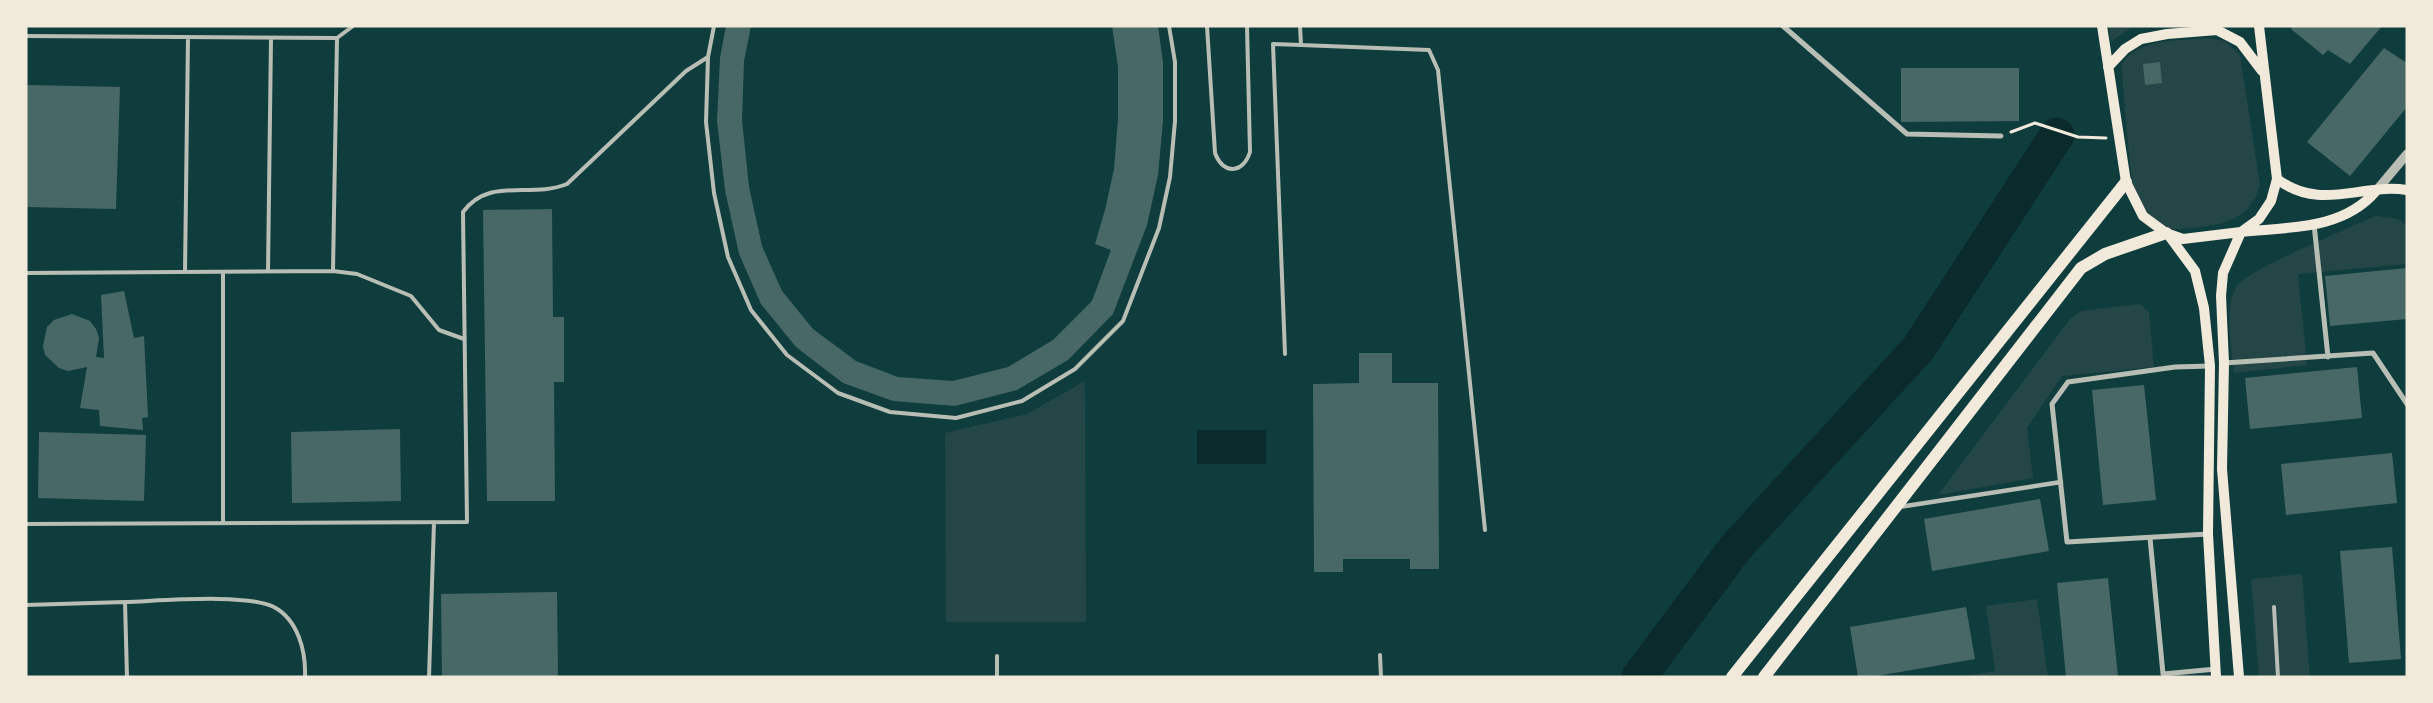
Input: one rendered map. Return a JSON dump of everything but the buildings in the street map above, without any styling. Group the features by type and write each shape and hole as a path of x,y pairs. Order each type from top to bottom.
{"main road":[{"path":"2102,26 2126,182 2142,216 2166,232 2183,239 2314,224 2350,214 2360,208 2376,191"},
{"path":"2239,677 2222,468 2224,364 2221,296 2222,272 2241,232 2259,219 2270,201 2277,179 2259,26"},
{"path":"2108,67 2125,49 2141,39 2175,33 2217,30 2240,42 2263,72"},
{"path":"2277,179 2287,187 2310,195 2328,196 2407,190"},
{"path":"1732,677 2126,182"},
{"path":"2166,232 2195,271 2204,308 2210,366 2208,534 2216,673"},
{"path":"1764,677 2081,268 2105,254 2166,232"}],"street":[{"path":"1783,26 1907,134 2001,136"},
{"path":"2376,191 2407,154"},
{"path":"2314,224 2328,357"},
{"path":"2224,364 2373,353 2407,404"},
{"path":"2208,534 2067,542 2052,404 2068,382 2175,367 2210,366"},
{"path":"1895,508 2061,482"},
{"path":"2150,538 2163,674 2216,673"}],"lane":[{"path":"26,36 337,38 353,26"},
{"path":"714,26 708,57 706,122 714,192 728,257 751,310 787,355 838,393 890,412 956,418 1022,401 1075,369 1123,321 1159,228 1170,177 1175,111 1175,62 1169,26"},
{"path":"1207,26 1215,153 1218,162 1224,167 1233,169 1242,167 1247,161 1250,152 1247,26"},
{"path":"1300,26 1301,45"},
{"path":"185,272 188,37"},
{"path":"268,271 271,38"},
{"path":"333,271 337,38"},
{"path":"1285,354 1273,44 1429,50 1438,70 1485,530"},
{"path":"26,524 466,522 462,212 470,201 482,194 498,191 553,190 567,184 686,70 708,57"},
{"path":"26,273 333,271 357,274 410,296 440,330 464,339"},
{"path":"223,272 223,522"},
{"path":"429,677 434,522"},
{"path":"26,605 215,599 248,602 273,607 293,624 302,646 305,677"},
{"path":"125,602 127,677"},
{"path":"2274,607 2278,677"},
{"path":"1380,655 1381,677"},
{"path":"997,656 997,677"}],"path":[{"path":"2001,136 2035,123 2078,137 2119,138"}],"shaded area":[{"path":"2109,26 2135,26 2111,41"},
{"path":"2208,38 2225,41 2240,55 2260,185 2256,197 2250,206 2234,218 2215,225 2168,229 2155,224 2144,214 2134,193 2127,134 2122,64 2138,49 2149,45 2160,42"},
{"path":"2375,216 2398,219 2407,226 2407,264 2298,274 2307,365 2234,373 2229,316 2230,305 2237,286 2245,279 2279,260"},
{"path":"2140,304 2149,312 2154,367 2062,376 2027,428 2033,478 1938,495 2070,319 2081,311"},
{"path":"1085,381 1086,622 946,622 945,433 1027,414"},
{"path":"1197,430 1266,430 1266,464 1197,464"},
{"path":"2302,574 2310,677 2259,677 2251,579"},
{"path":"2037,599 2048,677 1959,677 1995,671 1986,606"}],"waterway":[{"path":"1639,677 1736,547 1918,349 2057,135"}]}
